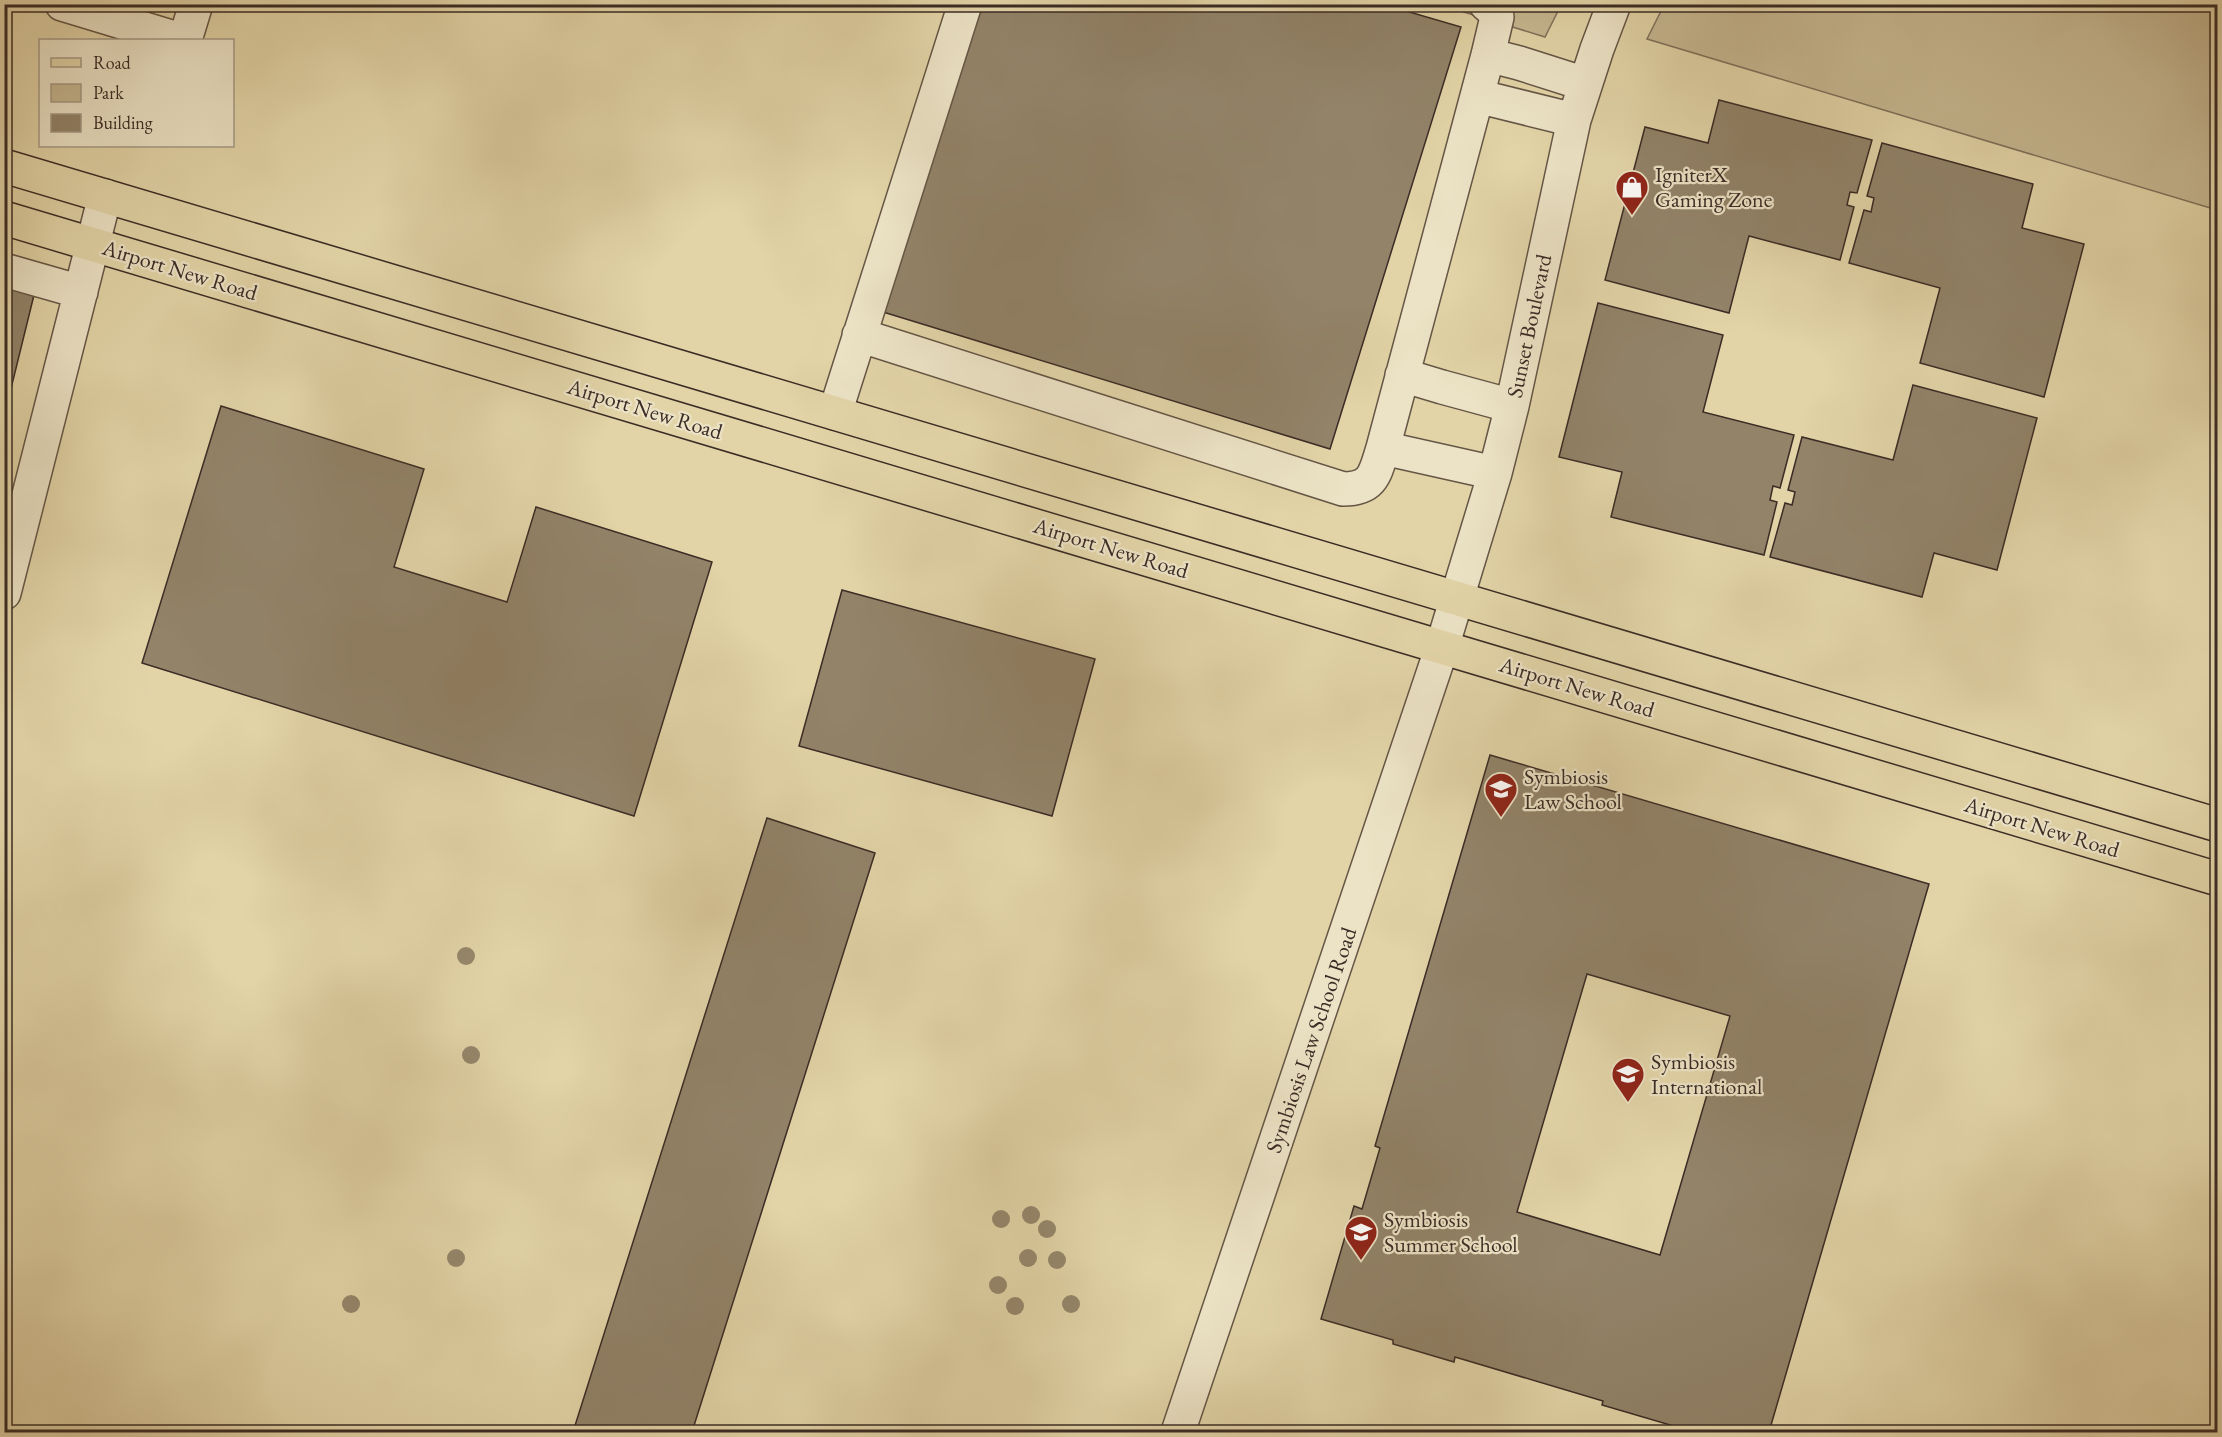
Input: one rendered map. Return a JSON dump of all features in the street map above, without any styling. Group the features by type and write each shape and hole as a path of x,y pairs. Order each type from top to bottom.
{"main road":[{"path":"4,166 1458,596 2217,825"},
{"name":"Airport New Road","path":"4,218 2217,879"}],"street":[{"path":"62,4 180,39"},
{"path":"183,39 196,4"},
{"path":"835,413 965,4"},
{"path":"859,335 1343,489 1357,489 1373,479 1383,448 1488,56 1497,18 1486,4"},
{"name":"Sunset Boulevard","path":"1442,647 1495,473 1512,406 1574,120 1614,4"},
{"path":"1488,56 1519,63 1585,84"},
{"path":"1477,96 1574,120"},
{"path":"4,593 105,196"},
{"path":"4,270 81,292"},
{"path":"1402,375 1512,406"},
{"path":"1383,448 1495,473"},
{"name":"Symbiosis Law School Road","path":"1178,1432 1442,647"}],"green space":[{"path":"1441,5 1561,5 1545,37"},
{"path":"1664,5 2217,5 2217,210 1647,39"}],"building":[{"path":"160,4 187,4 185,12"},
{"path":"981,4 1382,4 1461,27 1330,449 883,312"},
{"path":"1719,100 1872,140 1857,193 1850,192 1847,205 1854,207 1840,260 1749,236 1729,313 1605,280 1645,127 1708,143"},
{"path":"1882,143 2033,184 2022,228 2084,244 2044,397 1920,363 1940,288 1849,263 1864,210 1871,212 1874,198 1867,196"},
{"path":"4,287 34,295 4,417"},
{"path":"1598,303 1723,335 1703,412 1794,435 1780,488 1773,486 1770,500 1777,502 1764,555 1611,517 1622,472 1559,457"},
{"path":"1913,385 2037,418 1997,570 1934,553 1922,597 1770,557 1785,503 1792,505 1795,492 1788,490 1802,437 1893,460"},
{"path":"221,406 424,469 394,567 507,602 536,507 712,562 634,816 142,663"},
{"path":"842,590 1095,659 1052,816 799,746"},
{"path":"1490,755 1929,884 1769,1432 1694,1432 1602,1405 1603,1401 1455,1357 1454,1362 1393,1344 1393,1340 1321,1319 1354,1206 1362,1209 1380,1148 1375,1146","holes":["1587,974 1730,1016 1660,1255 1517,1212"]},
{"path":"767,818 875,853 692,1432 573,1432"}],"place":[{"name":"IgniterX Gaming Zone","path":"1632,216"},
{"name":"Symbiosis Law School","path":"1501,818"},
{"name":"Symbiosis International","path":"1628,1103"},
{"name":"Symbiosis Summer School","path":"1361,1261"}]}
